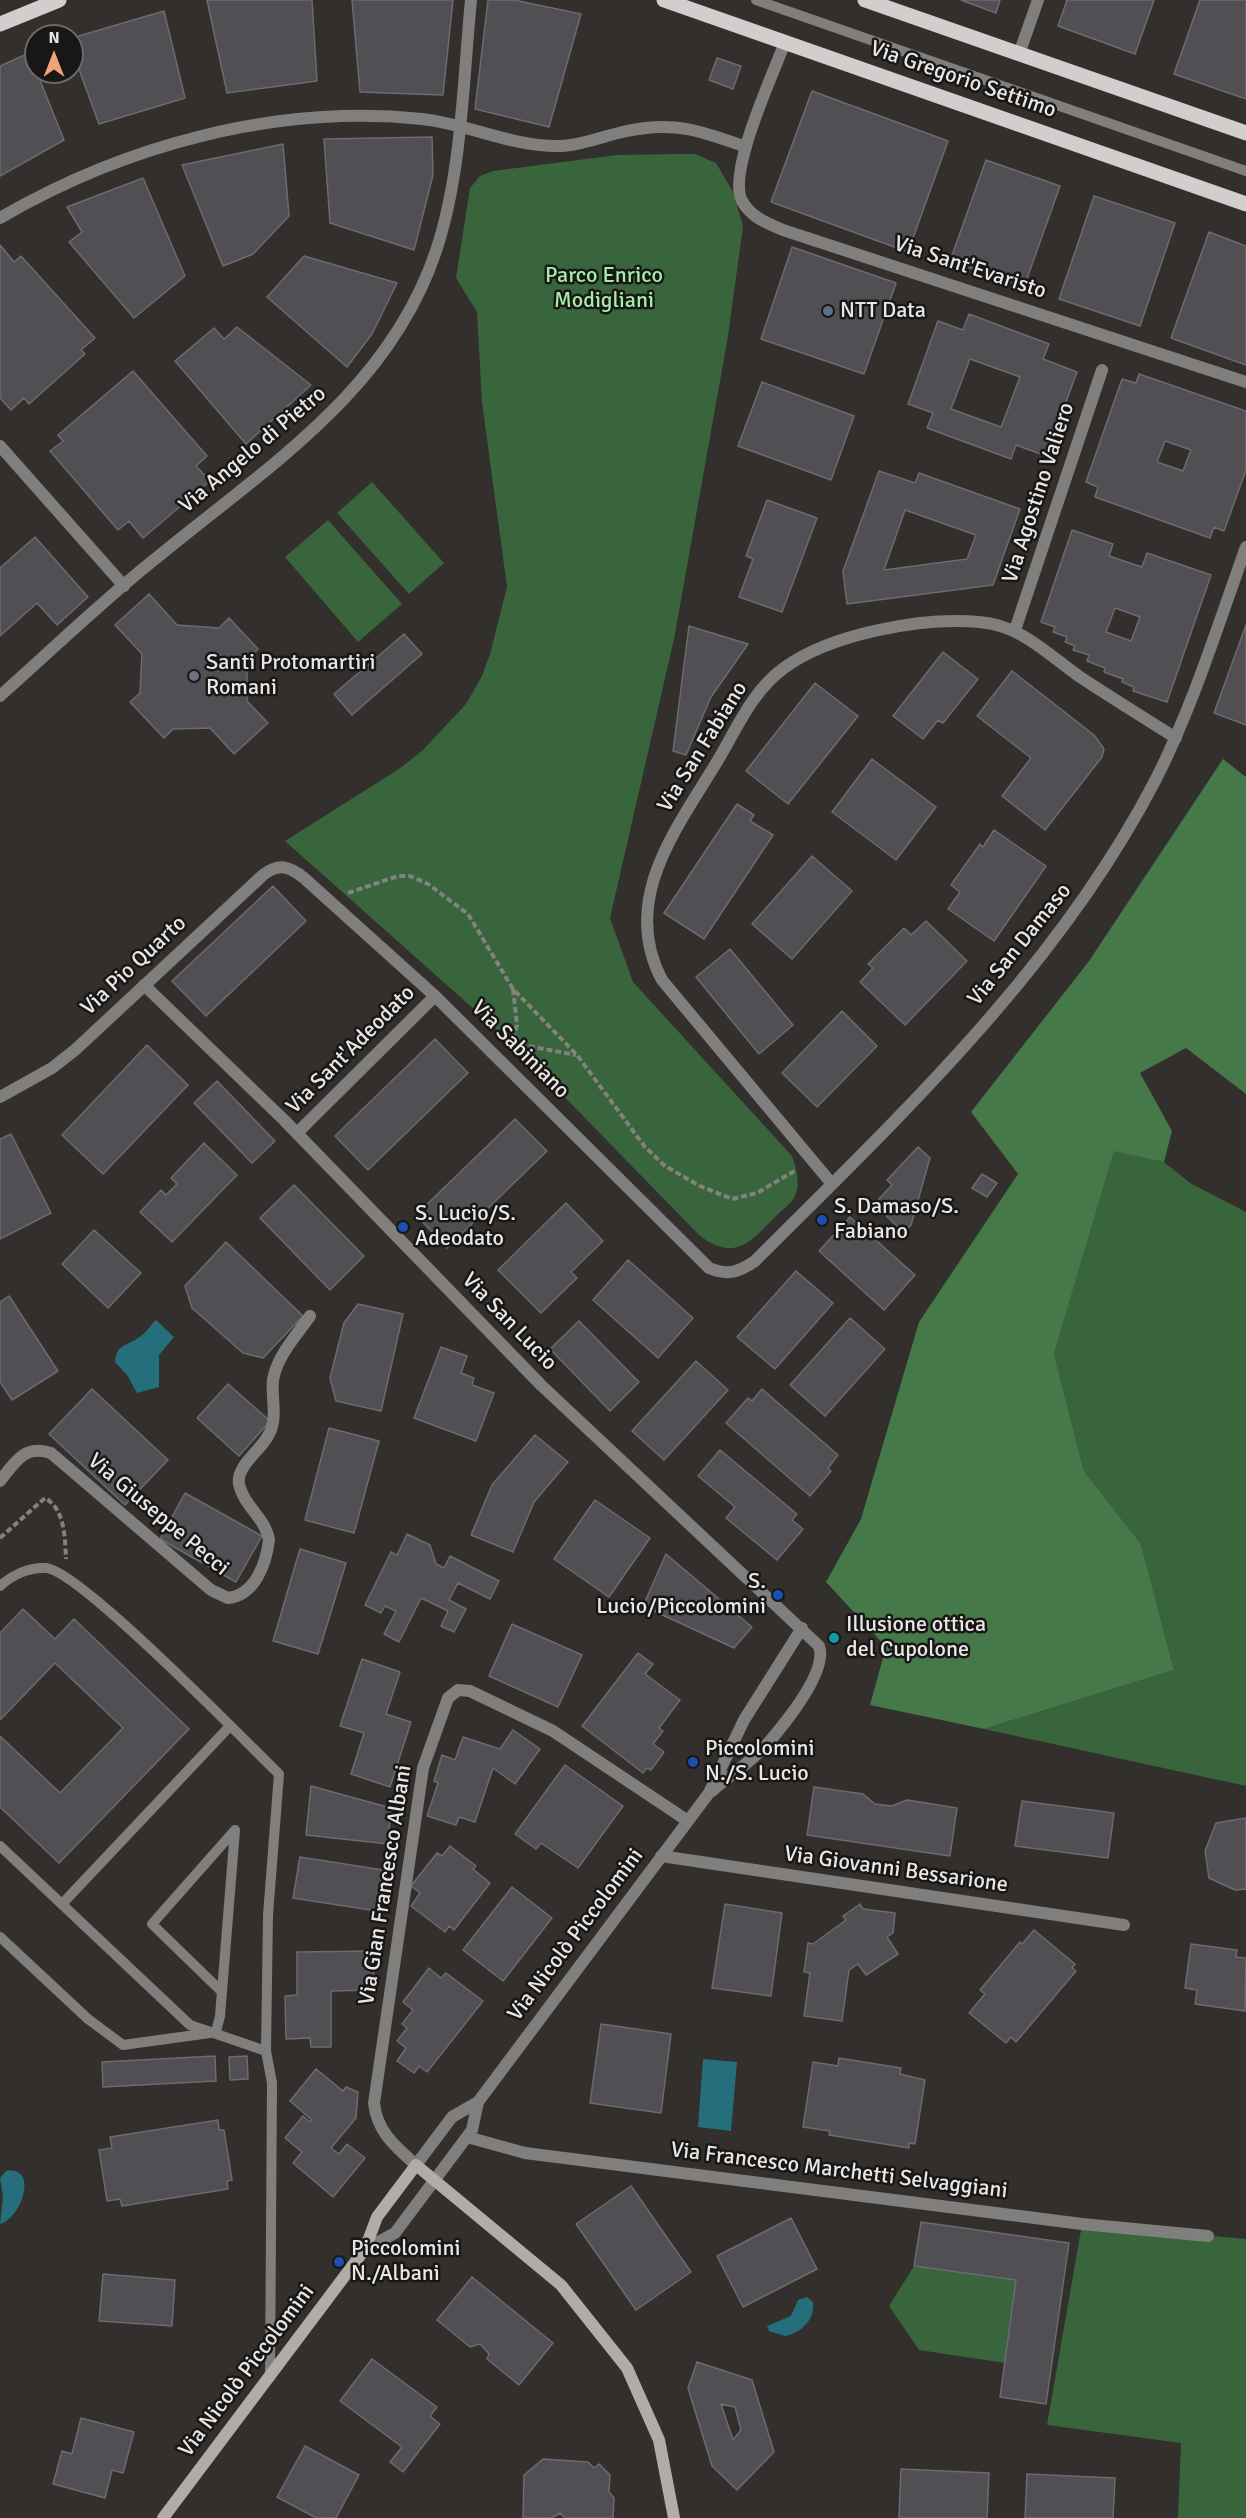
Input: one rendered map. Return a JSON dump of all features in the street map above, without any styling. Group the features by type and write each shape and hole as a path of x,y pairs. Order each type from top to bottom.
{"main road":[{"path":"0,24 59,0"},
{"name":"Via Gregorio Settimo","path":"667,0 1246,204"},
{"name":"Via Gregorio Settimo","path":"865,0 1246,133"},
{"path":"416,2165 561,2284 627,2368 659,2439 674,2518"},
{"name":"Via Nicolò Piccolomini","path":"164,2518 365,2249 377,2217 416,2165"}],"street":[{"name":"Via Angelo di Pietro","path":"0,696 124,586 327,418 378,359 409,313 436,251 449,201 471,0"},
{"path":"1019,54 1038,0"},
{"name":"Via Sant'Evaristo","path":"785,42 740,165 740,194 748,209 761,220 1246,382"},
{"path":"0,218 36,198 110,166 183,141 236,128 294,119 400,117 458,124 506,138 558,146 627,131 678,126 695,129 746,147"},
{"name":"Via Agostino Valiero","path":"1015,630 1102,370"},
{"path":"0,446 124,586"},
{"name":"Via San Damaso","path":"709,1268 721,1273 731,1273 755,1261 929,1085 1004,1002 1088,895 1127,831 1176,738 1246,547"},
{"name":"Via San Fabiano","path":"832,1184 662,980 652,959 647,937 648,905 655,871 684,816 755,697 794,661 839,639 900,628 966,621 1015,630 1094,686 1176,738"},
{"name":"Via Pio Quarto","path":"0,1096 59,1062 263,875 273,868 283,866 293,870"},
{"name":"Via Sabiniano","path":"293,870 435,996 709,1268"},
{"name":"Via San Lucio","path":"144,985 297,1133 541,1385 802,1628"},
{"name":"Via Sant'Adeodato","path":"297,1133 435,996"},
{"name":"Via Giuseppe Pecci","path":"0,1481 24,1453 36,1449 51,1453 217,1594 228,1598 242,1595 256,1580 269,1540 263,1525 241,1490 239,1478 243,1468 270,1433 275,1371 280,1358 310,1316"},
{"name":"Via Nicolò Piccolomini","path":"416,2165 452,2117 478,2102 709,1793 744,1720 802,1628 820,1649 821,1661 816,1676 768,1744 709,1793"},
{"name":"Via Gian Francesco Albani","path":"416,2165 382,2132 376,2118 374,2103 423,1768 448,1698 458,1690 470,1691 553,1731 688,1821"},
{"name":"Via Giovanni Bessarione","path":"661,1856 1124,1925"},
{"name":"Via Nicolò Piccolomini","path":"365,2249 395,2233 435,2181 472,2130 478,2102"},
{"name":"Via Francesco Marchetti Selvaggiani","path":"467,2138 525,2153 1082,2224 1208,2236"}],"lane":[{"name":"Via Gregorio Settimo","path":"756,0 1246,171"},
{"path":"0,1586 13,1574 46,1568 68,1578 154,1652 279,1774 268,1915 266,2051 272,2083 270,2377"},
{"path":"62,1904 230,1726"},
{"path":"216,2032 222,1992 236,1830 152,1924 222,1992"},
{"path":"0,1846 190,2025 266,2051"},
{"path":"0,1937 88,2019 123,2045 216,2032"}],"path":[{"path":"347,894 398,876 410,876 428,884 468,914 513,989 577,1055 645,1147 665,1166 700,1186 732,1199 757,1193 796,1170"},
{"path":"513,989 517,1025 512,1043 577,1055"},
{"path":"0,1538 45,1498 52,1502 65,1529 68,1578"}],"green space":[{"name":"Parco Enrico Modigliani","path":"695,154 716,163 733,192 743,226 728,336 674,639 610,918 633,982 792,1156 798,1181 794,1199 758,1234 741,1246 732,1248 711,1243 699,1235 512,1043 285,841 399,769 423,750 466,704 482,676 490,654 507,587 482,402 477,312 456,278 470,188 480,176 493,171 617,155"},
{"path":"372,482 444,563 409,594 337,513"},
{"path":"328,520 402,604 358,642 285,557"},
{"path":"1223,759 1246,777 1246,1094 1186,1048 1140,1073 1172,1131 1164,1162 1114,1151 1054,1354 1084,1471 1141,1544 1174,1670 984,1729 870,1705 886,1647 826,1582 861,1519 919,1322 1018,1174 971,1112 1089,961"},
{"path":"1114,1150 1164,1162 1190,1183 1246,1212 1246,1786 984,1729 1174,1670 1141,1544 1084,1471 1054,1354"},
{"path":"1082,2224 1246,2239 1246,2518 1178,2518 1181,2443 1047,2425"},
{"path":"914,2266 1016,2280 1005,2363 919,2350 889,2306"}],"water":[{"path":"156,1320 174,1337 159,1355 159,1387 137,1393 127,1375 115,1362 117,1352 141,1336"},
{"path":"703,2059 737,2062 731,2131 698,2127"},
{"path":"6,2171 16,2171 22,2176 24,2193 15,2213 0,2224 3,2197 0,2178"},
{"path":"807,2297 813,2302 813,2308 810,2320 802,2328 785,2336 769,2331 767,2326 791,2316 798,2300"}],"building":[{"path":"207,0 312,0 317,81 227,93"},
{"path":"352,0 453,0 443,95 360,92"},
{"path":"488,0 514,0 581,14 549,127 475,109"},
{"path":"961,0 1000,0 996,13"},
{"path":"1067,0 1154,0 1135,54 1058,26"},
{"path":"1200,0 1246,0 1246,99 1174,74"},
{"path":"164,11 185,98 99,124 84,83 84,34"},
{"path":"24,55 24,84 41,84 64,140 0,176 0,66"},
{"path":"717,58 741,66 733,89 709,80"},
{"path":"812,91 948,141 908,252 771,202"},
{"path":"432,137 433,175 414,250 330,223 324,139"},
{"path":"283,144 289,216 253,254 223,266 182,165"},
{"path":"986,160 1060,186 1024,287 950,261"},
{"path":"143,178 185,276 134,318 69,242 82,232 67,207"},
{"path":"1094,196 1175,223 1140,326 1059,299"},
{"path":"1209,232 1246,246 1246,365 1171,338"},
{"path":"0,245 14,262 21,256 95,338 81,350 85,354 29,404 24,398 11,410 0,398"},
{"name":"NTT Data","path":"792,247 896,283 864,374 761,339"},
{"path":"304,256 397,283 372,334 347,367 267,297"},
{"path":"969,314 1049,344 1043,359 1077,372 1046,456 1016,445 1011,459 927,428 933,413 908,404 938,321 963,330","holes":["970,359 1020,377 1001,427 951,409"]},
{"path":"237,327 311,385 246,444 175,361 214,328 224,339"},
{"path":"133,371 207,456 196,466 210,481 143,538 129,521 118,530 50,451 63,441 58,435"},
{"path":"1139,374 1246,411 1246,470 1224,531 1214,527 1210,538 1095,497 1098,487 1086,482 1122,379 1136,383","holes":["1165,441 1191,450 1183,471 1157,462"]},
{"path":"762,382 854,416 831,480 738,446"},
{"path":"879,471 915,483 919,473 1020,509 993,585 847,604 843,571","holes":["905,510 976,535 967,559 884,570"]},
{"path":"767,500 817,518 782,612 739,597 753,559 746,556"},
{"path":"1072,530 1113,544 1109,556 1142,567 1147,553 1211,575 1167,702 1133,691 1134,687 1122,682 1123,679 1104,672 1105,668 1087,661 1089,655 1073,650 1075,646 1065,642 1067,637 1053,632 1055,627 1041,622","holes":["1115,608 1140,617 1131,641 1106,632"]},
{"path":"35,537 88,597 57,625 37,603 0,636 0,568"},
{"name":"Santi Protomartiri Romani","path":"149,594 177,625 219,628 229,618 258,649 247,659 247,701 268,723 234,754 210,728 173,729 164,738 130,702 140,693 142,654 115,625"},
{"path":"1246,625 1246,725 1214,713"},
{"path":"689,626 748,644 711,697 686,755 673,751"},
{"path":"404,634 422,654 352,715 334,694"},
{"path":"943,652 978,679 943,723 938,720 923,739 893,716"},
{"path":"1012,671 1094,735 1104,749 1102,757 1045,830 1002,796 1031,758 977,716"},
{"path":"815,683 858,716 788,804 746,771"},
{"path":"872,759 936,807 896,860 832,812"},
{"path":"737,804 754,815 750,821 773,835 704,939 664,913"},
{"path":"994,830 1046,866 994,941 948,909 960,892 951,885 980,844 983,847"},
{"path":"812,856 852,891 792,959 752,924"},
{"path":"273,886 306,921 206,1016 172,981"},
{"path":"926,921 967,961 905,1025 860,982 873,968 868,964 904,928 911,935"},
{"path":"730,949 793,1025 759,1054 696,977"},
{"path":"842,1011 877,1046 817,1107 782,1073"},
{"path":"435,1039 468,1073 368,1170 335,1136"},
{"path":"147,1045 188,1085 103,1174 62,1135"},
{"path":"217,1081 275,1141 252,1163 194,1103"},
{"path":"515,1119 547,1151 447,1248 416,1215"},
{"path":"11,1134 51,1213 0,1239 0,1139"},
{"path":"204,1143 237,1175 172,1242 140,1212 161,1190 166,1195 177,1184 171,1178"},
{"path":"918,1147 930,1158 911,1225 904,1233 874,1204 892,1185 887,1180"},
{"path":"982,1174 997,1183 987,1197 972,1188"},
{"path":"294,1185 364,1256 330,1290 260,1218"},
{"path":"566,1203 603,1241 571,1272 577,1278 541,1313 498,1270"},
{"path":"850,1217 915,1275 884,1310 819,1251"},
{"path":"94,1230 141,1273 108,1308 62,1264"},
{"path":"226,1242 303,1316 263,1358 243,1353 192,1308 185,1286"},
{"path":"628,1260 693,1318 658,1358 593,1300"},
{"path":"796,1271 833,1303 775,1369 737,1337"},
{"path":"9,1296 58,1371 12,1400 0,1382 0,1302"},
{"path":"358,1304 403,1314 381,1411 336,1401 330,1378 344,1323"},
{"path":"850,1318 885,1349 825,1416 790,1385"},
{"path":"579,1321 639,1382 610,1411 550,1349"},
{"path":"441,1347 467,1356 461,1373 474,1378 472,1385 494,1393 476,1441 414,1418"},
{"path":"696,1361 728,1390 664,1460 632,1431"},
{"path":"228,1384 270,1421 239,1456 197,1418"},
{"path":"92,1389 168,1460 125,1505 49,1434"},
{"path":"762,1389 838,1455 828,1468 831,1471 810,1496 726,1423 748,1398 752,1401"},
{"path":"329,1428 379,1441 354,1533 305,1520"},
{"path":"535,1435 568,1462 534,1502 513,1552 471,1535 492,1485"},
{"path":"720,1450 797,1514 792,1520 803,1529 777,1560 726,1518 735,1507 698,1476"},
{"path":"185,1493 262,1536 236,1582 160,1539"},
{"path":"595,1500 650,1538 609,1597 554,1559"},
{"path":"407,1534 430,1545 436,1564 444,1568 450,1556 499,1581 490,1599 458,1583 449,1600 466,1609 454,1632 441,1626 448,1611 421,1598 399,1642 384,1634 396,1611 385,1606 381,1613 365,1605 391,1552 397,1555"},
{"path":"300,1549 346,1563 318,1654 273,1641"},
{"path":"666,1554 752,1627 734,1648 643,1606"},
{"path":"23,1609 55,1639 74,1619 189,1729 59,1863 0,1807 0,1736 60,1793 123,1728 55,1663 0,1720 0,1633"},
{"path":"512,1624 582,1655 558,1707 489,1676"},
{"path":"638,1653 653,1664 645,1674 680,1700 659,1728 663,1731 653,1744 664,1752 651,1770 647,1768 643,1773 582,1726"},
{"path":"362,1659 400,1672 386,1714 411,1722 390,1787 351,1774 364,1733 340,1726"},
{"path":"513,1730 540,1749 515,1784 493,1768 475,1822 459,1817 456,1825 427,1816 438,1783 434,1781 442,1755 455,1760 463,1737 500,1749"},
{"path":"565,1765 623,1806 578,1868 541,1843 536,1849 515,1834"},
{"path":"311,1786 391,1808 388,1844 306,1835"},
{"path":"814,1787 863,1794 875,1804 892,1806 907,1800 957,1808 950,1856 807,1835"},
{"path":"1022,1801 1114,1813 1108,1858 1015,1846"},
{"path":"1246,1818 1246,1889 1235,1890 1209,1878 1205,1851 1216,1823"},
{"path":"450,1846 476,1866 473,1869 490,1883 454,1930 449,1926 445,1932 411,1906 420,1893 411,1886 437,1853 442,1856"},
{"path":"300,1857 383,1870 377,1911 293,1898"},
{"path":"512,1887 552,1918 503,1981 463,1950"},
{"path":"725,1904 782,1913 771,1996 712,1988"},
{"path":"860,1904 863,1909 895,1913 893,1933 887,1937 898,1954 866,1975 858,1964 849,1970 842,2021 804,2016 810,1973 804,1972 808,1943 813,1944 846,1920 843,1916"},
{"path":"1034,1930 1075,1964 1072,1968 1076,1971 1016,2042 1011,2037 1006,2043 969,2013 985,1994 980,1990 1020,1942 1022,1944"},
{"path":"1191,1944 1237,1950 1236,1957 1246,1958 1245,2011 1195,2004 1197,1990 1185,1988"},
{"path":"373,1951 374,1990 331,1991 331,2047 311,2047 310,2038 286,2039 285,1996 297,1995 297,1952"},
{"path":"429,1968 441,1978 446,1973 483,2001 427,2072 419,2066 414,2073 397,2061 406,2048 397,2041 407,2028 402,2024 413,2010 403,2002"},
{"path":"601,2024 671,2034 661,2113 590,2103"},
{"path":"215,2056 216,2081 103,2087 102,2062"},
{"path":"247,2056 248,2079 230,2080 229,2057"},
{"path":"839,2058 901,2068 900,2074 925,2080 915,2144 909,2143 909,2148 829,2135 830,2131 803,2127 813,2062 838,2066"},
{"path":"316,2069 343,2091 346,2087 358,2092 356,2118 331,2148 339,2154 347,2144 365,2158 333,2197 293,2163 302,2152 285,2138 303,2116 310,2122 312,2120 290,2101"},
{"path":"218,2120 219,2130 224,2130 232,2180 227,2181 228,2189 122,2206 120,2199 107,2201 99,2150 112,2148 110,2137"},
{"path":"631,2186 691,2272 636,2310 576,2224"},
{"path":"791,2218 817,2269 743,2307 717,2256"},
{"path":"921,2222 1069,2243 1046,2404 1000,2397 1016,2280 914,2266"},
{"path":"103,2274 175,2280 172,2326 99,2321"},
{"path":"472,2277 553,2343 519,2385 487,2359 489,2354 480,2344 470,2347 437,2320"},
{"path":"372,2359 437,2407 430,2416 440,2424 403,2472 390,2462 402,2447 340,2401"},
{"path":"697,2362 752,2380 774,2452 737,2490 712,2466 688,2388","holes":["721,2404 735,2407 741,2430 733,2440"]},
{"path":"81,2418 134,2432 123,2473 112,2470 105,2498 53,2484 62,2451 72,2454"},
{"path":"305,2446 359,2475 336,2518 316,2518 277,2497"},
{"path":"543,2459 588,2462 594,2468 599,2464 610,2475 609,2492 614,2498 613,2518 565,2518 560,2513 552,2518 523,2518 524,2475"},
{"path":"901,2469 989,2473 987,2518 899,2518"},
{"path":"1027,2474 1115,2478 1113,2518 1025,2518"}],"place":[{"name":"NTT Data","path":"828,311"},
{"name":"Santi Protomartiri Romani","path":"194,676"},
{"name":"S. Damaso/S. Fabiano","path":"822,1220"},
{"name":"S. Lucio/S. Adeodato","path":"403,1227"},
{"name":"S. Lucio/Piccolomini","path":"778,1595"},
{"name":"Illusione ottica del Cupolone","path":"834,1638"},
{"name":"Piccolomini N./S. Lucio","path":"693,1762"},
{"name":"Piccolomini N./Albani","path":"339,2262"}]}
